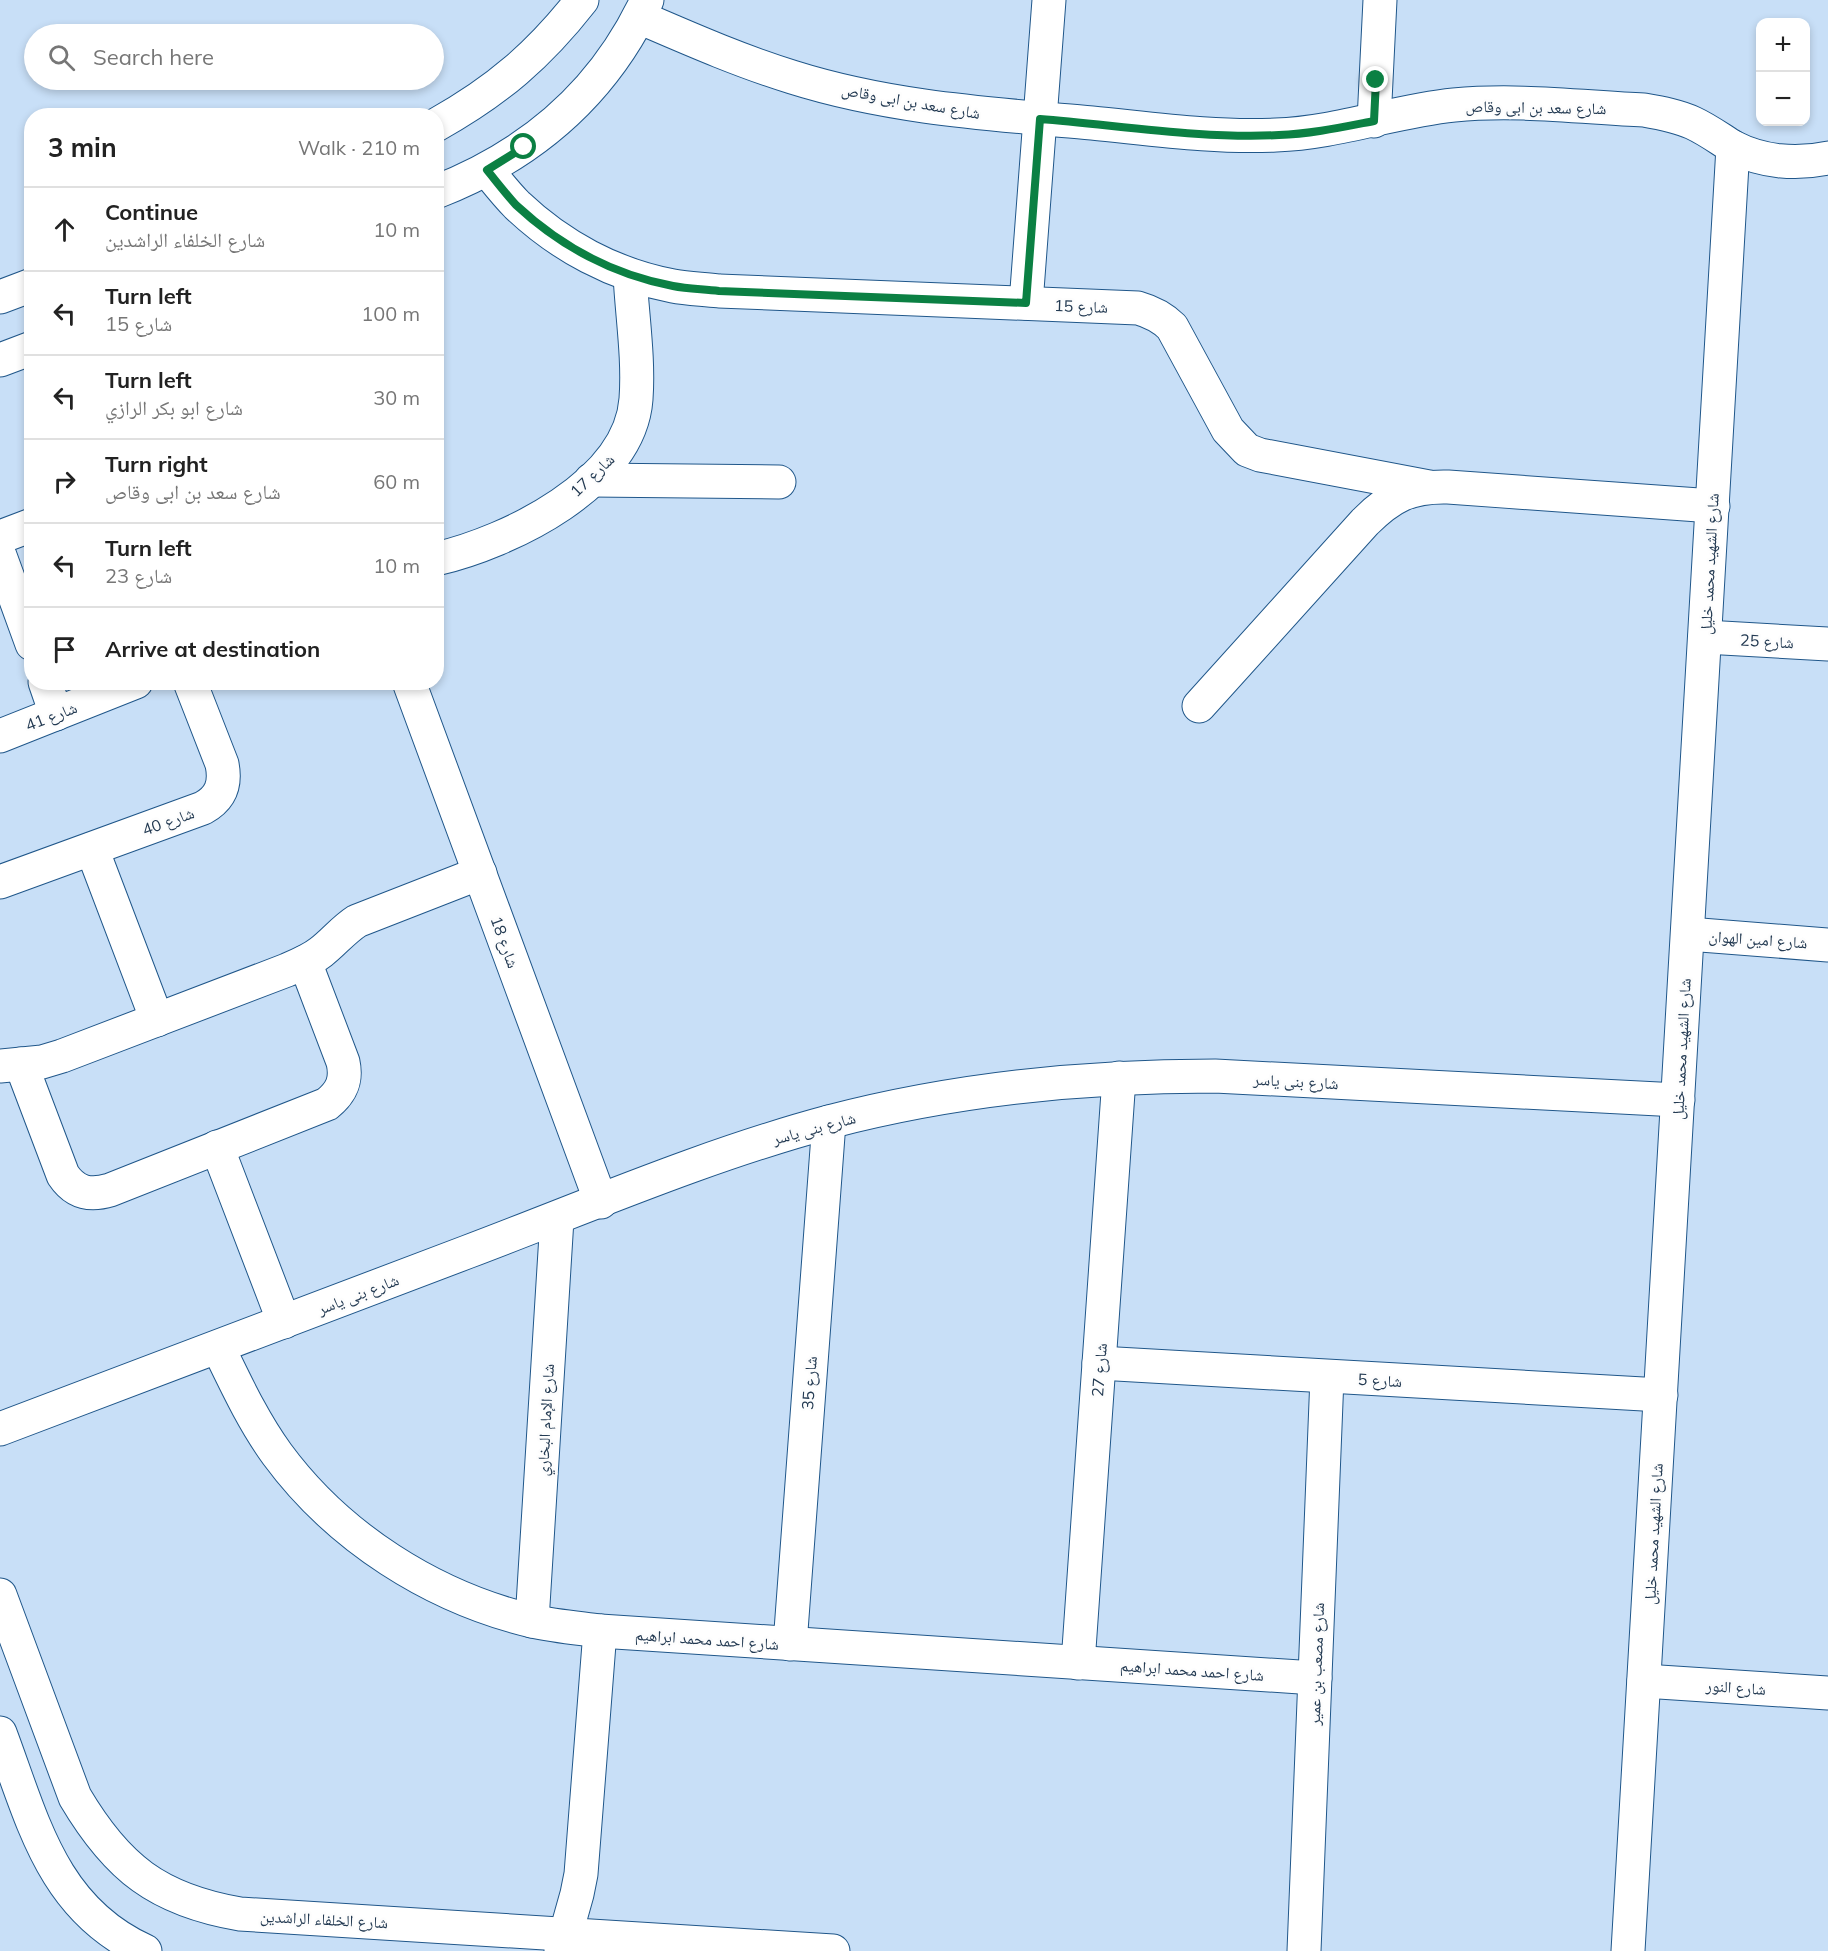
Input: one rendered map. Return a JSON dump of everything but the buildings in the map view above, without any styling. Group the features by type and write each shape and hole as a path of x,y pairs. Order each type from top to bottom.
{"street":[{"path":"444,121 473,105 517,71 557,32 582,0"},
{"path":"1026,303 1049,0"},
{"path":"1374,121 1380,0"},
{"path":"444,189 487,170 524,147 559,120 590,89 617,55 643,8"},
{"name":"شارع سعد بن ابى وقاص","path":"643,8 715,51 794,78 874,98 956,112 1248,136 1312,132 1452,105 1491,103 1644,110 1668,114 1692,122 1733,147 1758,157 1786,162 1828,158"},
{"name":"شارع الشهيد محمد خليل","path":"1628,1951 1733,147"},
{"name":"شارع 15","path":"487,170 516,204 550,233 588,257 630,275 674,286 719,291 1138,308 1157,315 1172,327 1228,430 1247,450 1260,456 1429,487"},
{"name":"شارع 17","path":"444,557 464,553 509,535 552,511 591,480 613,458 628,431 636,400 630,275"},
{"path":"0,297 24,288"},
{"path":"0,360 24,351"},
{"path":"591,480 779,482"},
{"path":"1199,706 1378,509 1411,490 1429,487 1713,506"},
{"path":"0,537 24,528"},
{"path":"0,556 24,622"},
{"name":"شارع 25","path":"1705,637 1828,644"},
{"path":"48,690 56,714"},
{"name":"شارع 41","path":"0,736 116,690"},
{"name":"شارع 40","path":"0,882 212,803 224,785 222,764 192,690"},
{"name":"شارع 18","path":"413,690 601,1202"},
{"path":"92,849 157,1020"},
{"path":"305,962 343,1062 345,1074 343,1086 337,1096 327,1104 99,1193 77,1190 69,1184 10,1065 62,1056 305,962 321,952 357,921 480,873"},
{"name":"شارع امين الهوان","path":"1688,934 1828,945"},
{"name":"شارع بنى ياسر","path":"0,1429 697,1164 829,1122 900,1106 973,1093 1045,1084 1119,1078 1215,1076 1678,1100"},
{"name":"شارع 27","path":"1078,1663 1119,1078"},
{"name":"شارع 35","path":"790,1644 829,1122"},
{"path":"217,1147 284,1322"},
{"name":"شارع الإمام البخاري","path":"532,1621 557,1219"},
{"name":"شارع احمد محمد ابراهيم","path":"218,1347 244,1403 278,1455 318,1501 365,1543 417,1576 473,1603 532,1621 600,1631 1315,1678"},
{"name":"شارع 5","path":"1099,1363 1661,1395"},
{"name":"شارع مصعب بن عمير","path":"1304,1951 1327,1377"},
{"name":"شارع الخلفاء الراشدين","path":"0,1595 75,1797 100,1836 116,1854 142,1878 172,1896 206,1908 240,1914 563,1942 833,1951"},
{"path":"563,1942 581,1874 600,1631"},
{"name":"شارع النور","path":"1644,1681 1828,1694"},
{"path":"0,1733 40,1842 56,1873 76,1902 102,1926 136,1949"}],"route":[{"path":"524,147 487,170 516,204 550,233 588,257 630,275 674,286 719,291 1026,303 1040,119 1217,135 1280,135 1312,132 1374,121 1376,80"}]}
